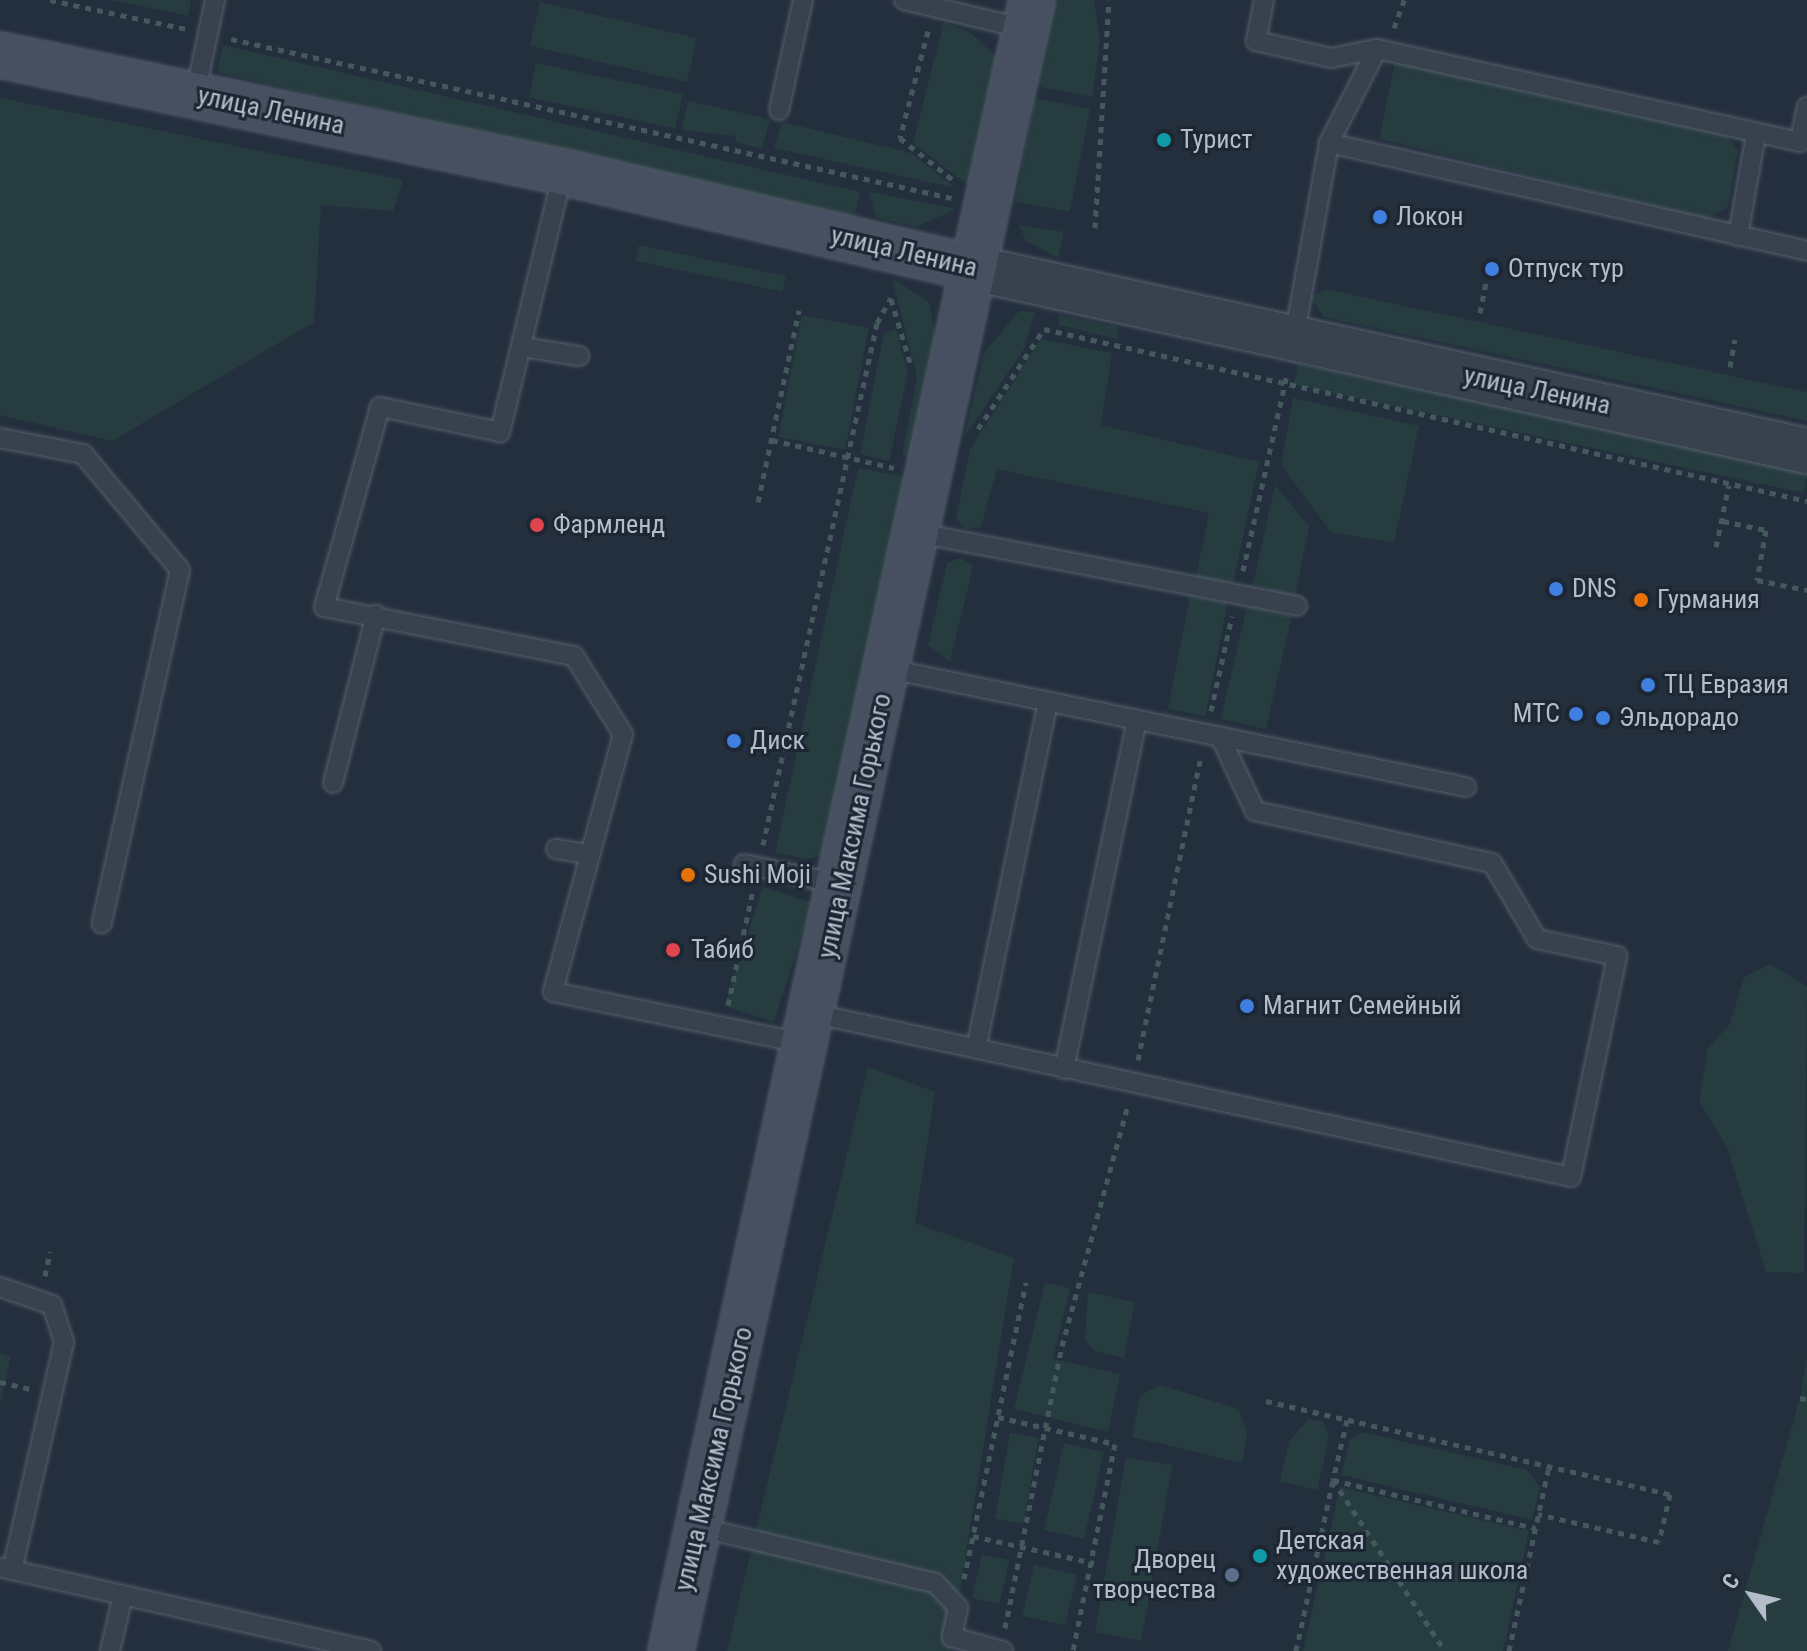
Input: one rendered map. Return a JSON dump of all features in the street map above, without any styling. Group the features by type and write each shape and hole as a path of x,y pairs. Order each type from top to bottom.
{"main road":[{"name":"улица Максима Горького","path":"671,1651 812,1030 1029,14"},
{"name":"улица Ленина","path":"0,55 563,172 973,268"}],"street":[{"name":"улица Ленина","path":"973,268 1807,451"}],"lane":[{"path":"195,96 215,0"},
{"path":"779,110 803,0"},
{"path":"904,0 949,11 1029,14"},
{"path":"1264,0 1256,41 1331,58 1377,49 1800,142 1807,107"},
{"path":"1294,338 1329,143 1377,49"},
{"path":"1738,236 1756,134"},
{"path":"1329,143 1807,251"},
{"path":"563,172 500,432 380,407 324,607 376,614 574,656 623,734 553,992 723,1027 812,1030 976,1049 1571,1177 1617,956 1537,939 1492,863 1255,811 1213,736"},
{"path":"523,347 579,356"},
{"path":"0,438 83,454 180,570 102,923"},
{"path":"919,533 1297,606"},
{"path":"333,783 376,614"},
{"path":"889,669 1466,787"},
{"path":"976,1049 1048,702"},
{"path":"1064,1069 1137,720"},
{"path":"556,849 589,854"},
{"path":"751,866 843,885"},
{"path":"0,1287 40,1296 63,1327 6,1569 371,1651"},
{"path":"698,1527 935,1583 958,1608 952,1637 1001,1650"},
{"path":"110,1651 123,1595"}],"path":[{"path":"50,0 961,200 962,188 900,138 931,21 949,11"},
{"path":"1095,228 1109,0"},
{"path":"1480,313 1486,282"},
{"path":"723,1027 751,866 851,458 877,323 891,298"},
{"path":"758,502 799,310"},
{"path":"1044,329 1285,388 1807,501"},
{"path":"1001,1650 1049,1430 1062,1346 1134,1084 1213,736 1237,593 1294,338"},
{"path":"1730,367 1735,339"},
{"path":"772,440 895,468"},
{"path":"1716,547 1729,485"},
{"path":"1723,521 1766,530 1757,580 1807,590"},
{"path":"958,1608 1026,1282"},
{"path":"1800,1398 1807,1399"},
{"path":"1266,1401 1670,1494 1659,1542 1538,1514"},
{"path":"998,1417 1115,1444 1094,1563 1073,1651"},
{"path":"1296,1651 1347,1420"},
{"path":"1509,1651 1549,1466"},
{"path":"1333,1480 1535,1528"},
{"path":"1333,1480 1445,1651"},
{"path":"973,1536 1094,1563"}],"green space":[{"path":"112,0 191,0 188,16"},
{"path":"1054,0 1094,0 1100,42 1092,97 1036,86"},
{"path":"540,2 697,38 687,82 530,46"},
{"path":"944,22 971,33 999,59 969,186 913,143"},
{"path":"223,45 860,192 854,219 217,72"},
{"path":"536,63 683,94 675,128 529,97"},
{"path":"1395,63 1725,135 1738,150 1728,207 1707,219 1379,139"},
{"path":"0,98 403,180 393,211 321,205 314,322 112,441 0,415"},
{"path":"1035,98 1090,109 1070,212 1015,201"},
{"path":"688,101 770,119 762,149 735,142 736,136 682,130"},
{"path":"782,122 911,153 956,188 774,148"},
{"path":"869,192 957,209 915,227 876,218"},
{"path":"1019,225 1064,232 1058,258 1026,241"},
{"path":"639,245 786,276 782,292 636,261"},
{"path":"892,278 929,302 936,340 911,457 902,455 917,377"},
{"path":"1325,289 1807,392 1807,421 1324,317 1310,297"},
{"path":"1019,311 1035,312 1024,349 964,438 984,353"},
{"path":"802,315 869,328 845,450 778,437"},
{"path":"1059,315 1119,327 1117,339 1059,325"},
{"path":"896,329 908,372 889,461 860,454 884,333"},
{"path":"1041,339 1112,353 1101,425 1259,462 1233,583 1196,577 1209,513 997,469 981,527 966,529 956,518 970,449"},
{"path":"1298,364 1807,472 1803,493 1294,385"},
{"path":"1293,398 1419,426 1394,543 1331,532 1281,465"},
{"path":"858,468 907,477 824,855 808,859 775,853"},
{"path":"1275,485 1309,526 1295,596 1253,585"},
{"path":"961,558 973,566 950,662 928,645 947,563"},
{"path":"1190,596 1227,603 1205,716 1168,709"},
{"path":"1247,606 1292,616 1266,729 1221,719"},
{"path":"763,887 812,903 774,1022 724,1006"},
{"path":"1770,964 1807,986 1804,1273 1766,1272 1727,1147 1699,1101 1708,1048 1730,1024 1744,977"},
{"path":"868,1067 935,1092 915,1223 1014,1258 950,1651 727,1651"},
{"path":"1045,1283 1070,1288 1053,1359 1120,1374 1108,1432 1014,1409"},
{"path":"1088,1292 1135,1302 1124,1358 1095,1351 1085,1340"},
{"path":"0,1353 11,1356 0,1404"},
{"path":"1807,1356 1807,1651 1728,1651 1800,1398"},
{"path":"1160,1385 1239,1409 1247,1433 1242,1463 1132,1437 1140,1396"},
{"path":"1309,1419 1323,1422 1329,1438 1317,1490 1280,1481 1289,1441"},
{"path":"1362,1432 1527,1470 1540,1487 1532,1520 1341,1475 1350,1440"},
{"path":"1010,1433 1039,1438 1023,1524 995,1519"},
{"path":"1064,1443 1104,1452 1084,1539 1044,1530"},
{"path":"1126,1457 1172,1465 1141,1640 1095,1632"},
{"path":"1340,1487 1529,1531 1503,1651 1303,1651"},
{"path":"982,1554 1009,1560 999,1604 972,1598"},
{"path":"1034,1565 1077,1575 1065,1626 1022,1616"}],"place":[{"name":"Турист","path":"1164,140"},
{"name":"Локон","path":"1380,217"},
{"name":"Отпуск тур","path":"1492,269"},
{"name":"Фармленд","path":"537,525"},
{"name":"DNS","path":"1556,589"},
{"name":"Гурмания","path":"1641,600"},
{"name":"ТЦ Евразия","path":"1648,685"},
{"name":"МТС","path":"1576,714"},
{"name":"Эльдорадо","path":"1603,718"},
{"name":"Диск","path":"734,741"},
{"name":"Sushi Moji","path":"688,875"},
{"name":"Табиб","path":"673,950"},
{"name":"Магнит Семейный","path":"1247,1006"},
{"name":"Детская художественная школа","path":"1260,1556"},
{"name":"Дворец творчества","path":"1232,1575"}]}
